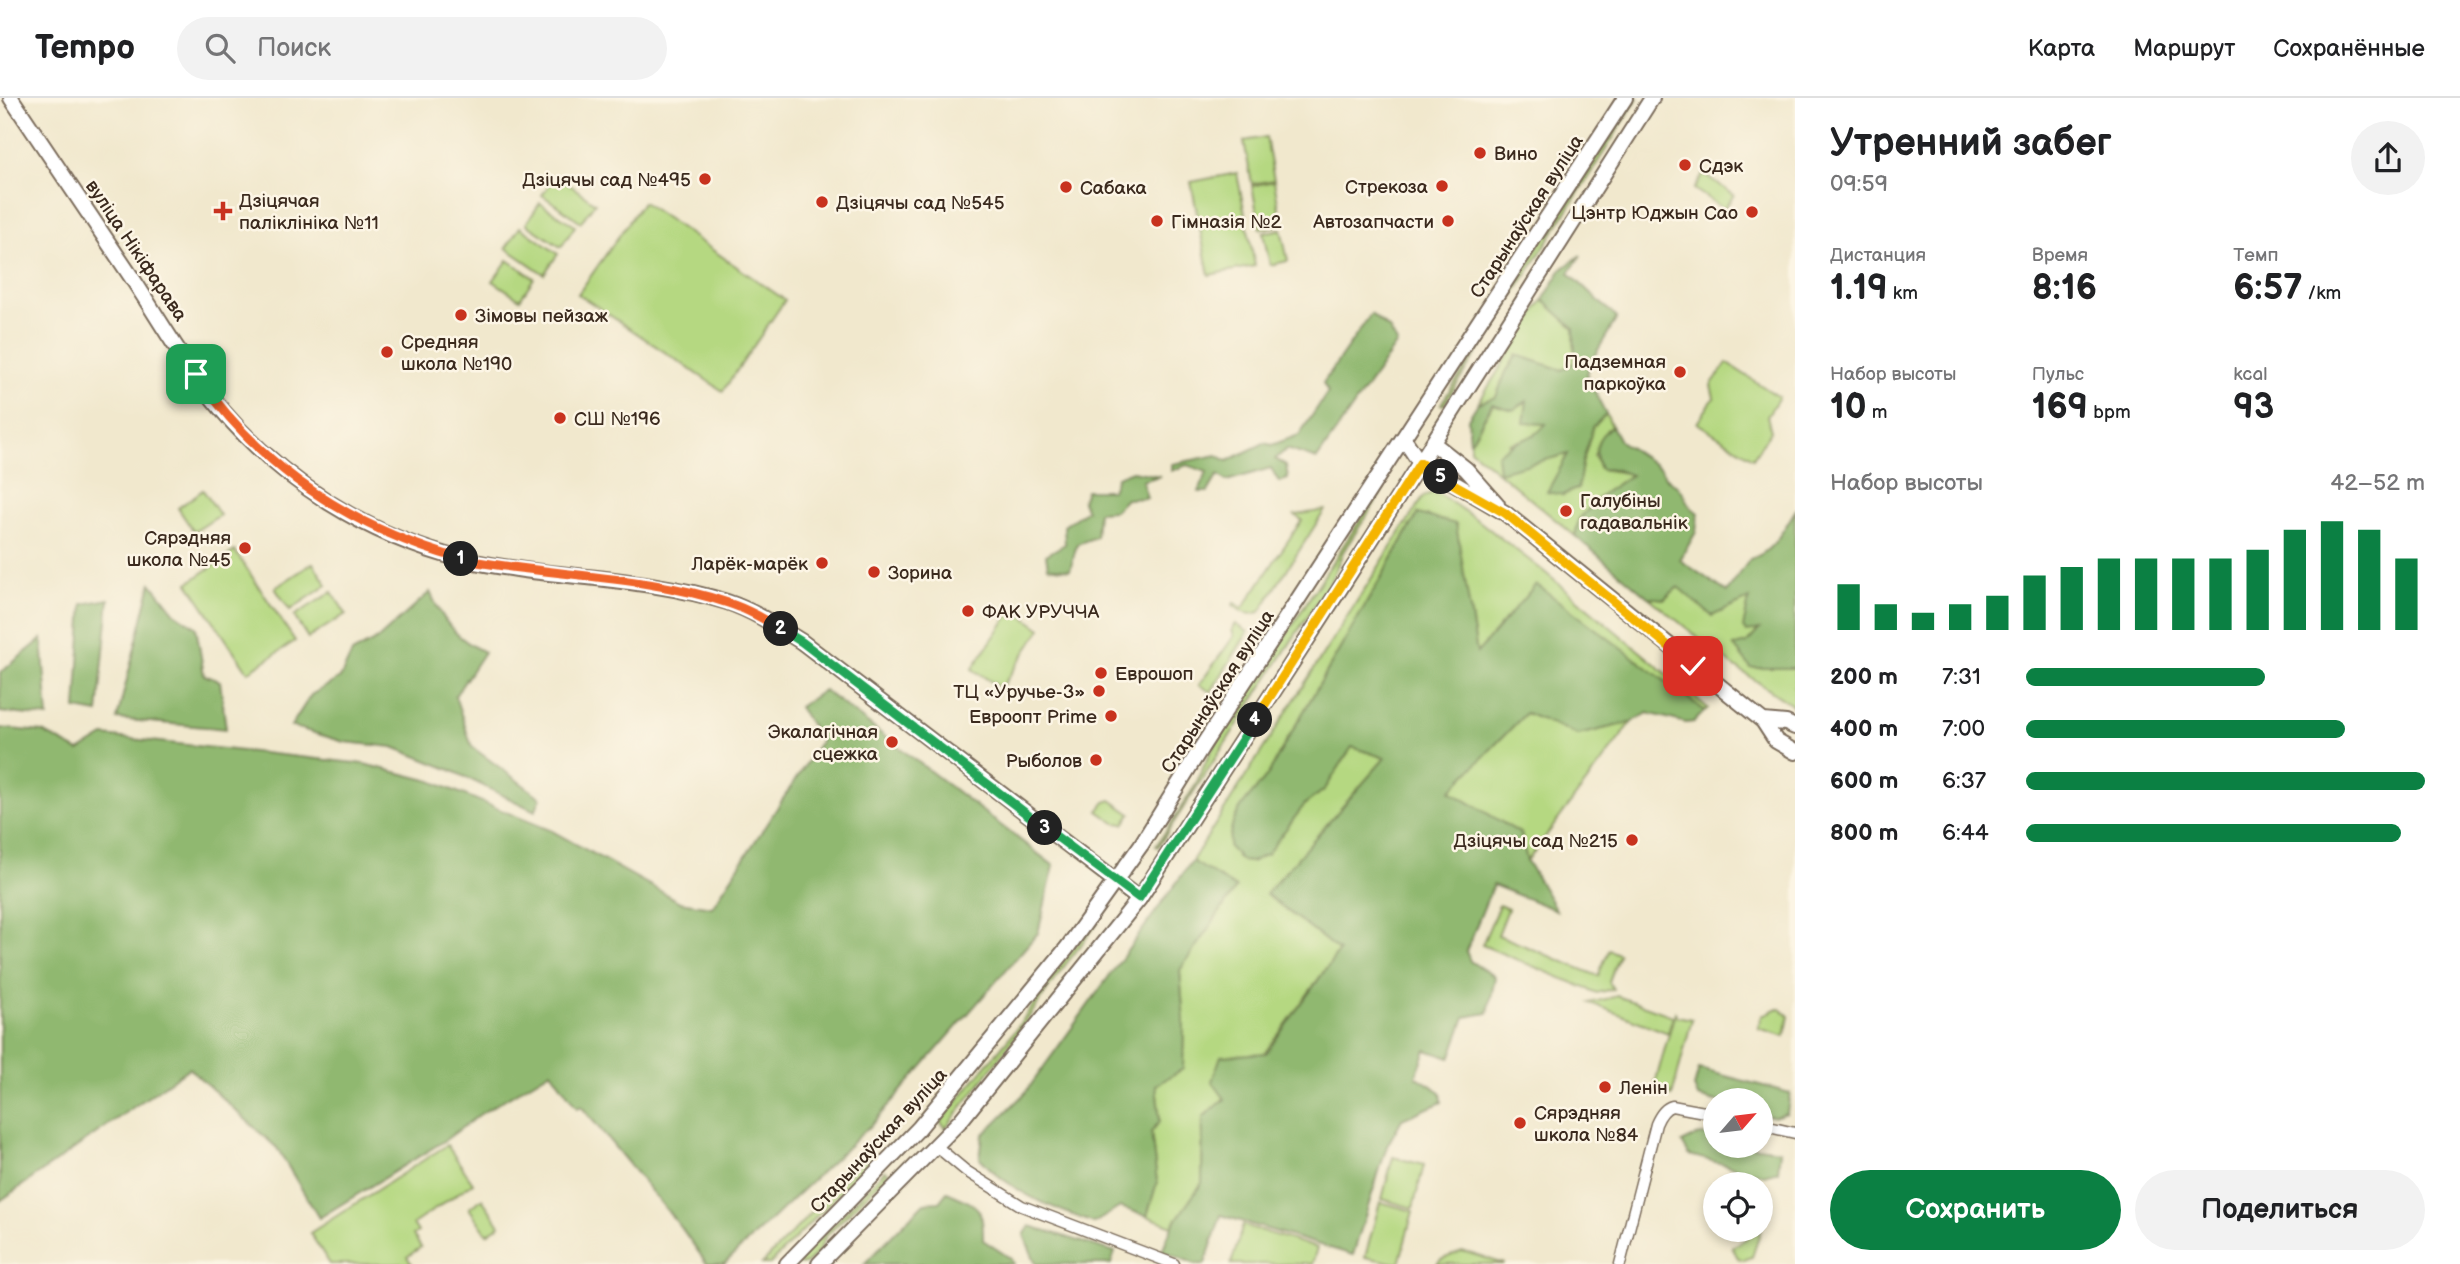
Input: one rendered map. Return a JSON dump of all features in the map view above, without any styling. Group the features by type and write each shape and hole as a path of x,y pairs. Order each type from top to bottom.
{"main road":[{"name":"вуліца Нікіфарава","path":"11,98 222,410 276,464 304,487 353,517 403,541 459,558 687,593 730,603 763,619 802,642 1139,898"},
{"name":"Старынаўская вуліца","path":"787,1264 919,1128 1067,948 1141,845 1626,98"},
{"path":"819,1264 961,1120 1139,898 1652,98"},
{"path":"1404,439 1433,443 1466,469 1505,513"},
{"path":"1404,439 1420,463 1505,513 1763,721 1776,741 1795,752"},
{"path":"1763,721 1786,723 1795,727"},
{"path":"919,1128 936,1146"}],"street":[{"path":"1620,1264 1660,1116 1672,1106 1703,1112"},
{"path":"1773,1128 1795,1133"},
{"path":"936,1146 966,1171 1022,1206 1174,1264"}],"green space":[{"path":"1633,98 1638,98 1444,405 1441,404 1480,344 1496,312"},
{"path":"1266,137 1274,180 1252,184 1244,141"},
{"path":"1237,173 1255,266 1209,275 1191,182"},
{"path":"1704,174 1734,195 1724,209 1694,189"},
{"path":"556,175 595,203 581,222 542,195"},
{"path":"1274,181 1282,225 1260,229 1252,186"},
{"path":"643,202 785,300 723,391 578,294"},
{"path":"540,203 575,226 561,247 526,224"},
{"path":"520,227 558,254 544,274 506,248"},
{"path":"1281,229 1288,261 1270,265 1263,233"},
{"path":"1581,255 1569,273 1617,318 1589,365 1587,376 1606,414 1593,427 1578,488 1563,495 1547,492 1568,454 1499,472 1497,455 1535,434 1546,424 1524,423 1527,401 1513,410 1492,404 1470,443 1468,419 1478,403 1496,397 1506,372 1517,355 1562,370 1575,362 1574,328 1543,300 1562,269"},
{"path":"508,260 534,278 520,299 493,281"},
{"path":"1543,300 1574,328 1575,362 1562,370 1517,355 1506,372 1496,397 1478,403"},
{"path":"1371,314 1389,329 1397,343 1317,459 1287,449 1275,459 1286,465 1288,479 1279,482 1271,468 1227,481 1218,475 1208,492 1199,492 1207,472 1187,465 1171,471 1172,464 1217,455 1227,461 1264,443 1272,445 1299,435 1328,392 1323,383"},
{"path":"1727,363 1779,397 1767,416 1771,431 1753,458 1697,423 1714,398 1711,385"},
{"path":"1527,400 1547,423 1537,436 1508,444 1568,454 1563,495 1578,488 1593,427 1606,414 1612,426 1607,429 1594,455 1600,469 1632,474 1604,493 1579,519 1575,536 1470,449 1470,443 1493,404"},
{"path":"1612,426 1620,441 1661,469 1698,513 1696,532 1680,560 1727,592 1750,559 1765,552 1777,540 1795,511 1795,668 1751,668 1734,646 1747,643 1759,630 1747,632 1743,628 1749,599 1712,616 1678,587 1664,599 1648,597 1575,536 1579,519 1604,493 1631,475 1617,470 1600,469 1597,445 1602,435"},
{"path":"1132,471 1160,476 1142,481 1147,498 1126,499 1114,511 1098,512 1096,537 1077,544 1070,570 1048,567 1046,555 1065,544 1064,526 1087,510 1082,502 1086,490 1112,490 1117,477"},
{"path":"1381,487 1384,489 1343,552 1331,580 1158,847 1156,846 1195,786 1210,753"},
{"path":"203,490 220,515 194,532 178,508"},
{"path":"1431,493 1439,494 1479,521 1708,708 1705,711 1536,585 1477,654 1470,608 1418,514 1278,756 1271,774 1257,787 1236,856 1242,861 1251,862 1267,853 1305,804 1325,789 1352,746 1385,758 1266,894 1339,951 1242,1080 1203,1117 1202,1183 1172,1226 1147,1216 1157,1182 1151,1132 1160,1121 1156,1084 1183,1069 1184,1023 1180,970 1236,888 1192,861 1423,497"},
{"path":"1325,510 1260,612 1246,613 1233,605 1234,603 1243,608 1302,520 1295,515"},
{"path":"1418,514 1456,524 1477,653 1536,584 1705,711 1694,722 1686,723 1648,713 1632,722 1578,735 1526,713 1450,791 1521,834 1527,861 1556,910 1493,885 1466,951 1470,961 1495,977 1488,1013 1465,1017 1450,1058 1426,1050 1416,1076 1441,1092 1442,1102 1402,1119 1387,1146 1353,1255 1221,1215 1205,1264 1196,1264 1162,1251 1172,1226 1202,1183 1203,1117 1225,1099 1212,1081 1221,1056 1266,1053 1339,951 1266,894 1385,758 1352,747 1325,789 1305,804 1267,854 1251,862 1242,861 1229,847 1230,832 1241,808 1272,769"},
{"path":"235,551 295,641 248,672 188,583"},
{"path":"313,563 327,585 290,610 275,588"},
{"path":"151,583 175,613 196,627 204,675 220,681 226,729 117,719"},
{"path":"1678,587 1749,599 1760,629 1747,643 1735,647 1775,667 1795,668 1795,707 1731,664 1648,597 1665,599"},
{"path":"332,592 346,614 308,638 294,616"},
{"path":"430,592 451,628 465,641 484,652 455,696 472,747 541,798 535,811 451,770 393,747 344,742 291,726 311,695 340,678 352,653 378,639"},
{"path":"109,599 98,713 76,709 83,604"},
{"path":"1013,609 1041,629 1001,688 972,669"},
{"path":"1236,624 1248,632 1211,692 1199,685 1234,636 1232,630"},
{"path":"42,639 48,717 0,712 0,673"},
{"path":"824,690 1054,866 1038,933 875,1121 724,1264 707,1264 680,1226 581,1106 577,1108 551,1071 319,1218 277,1148 189,1068 0,1201 0,728 43,732 79,751 104,736 364,764 431,781 552,831 680,902 712,907 821,741 799,707"},
{"path":"1526,713 1578,735 1632,722 1527,861 1521,834 1450,791"},
{"path":"1111,800 1131,814 1124,824 1115,823 1098,811 1105,802"},
{"path":"1192,861 1236,888 1180,970 1184,1023 1183,1069 1156,1085 1160,1121 1151,1132 1157,1182 1147,1216 1120,1207 1094,1223 1047,1205 1005,1181 980,1158 983,1135 1025,1093"},
{"path":"1499,905 1508,909 1498,935 1598,976 1609,950 1619,954 1609,982 1613,989 1597,993 1482,945"},
{"path":"1096,920 1098,923 946,1128 940,1122 1018,1027 1056,970"},
{"path":"1617,996 1673,1016 1668,1033 1590,1003"},
{"path":"1781,1009 1789,1016 1785,1036 1758,1028 1762,1016"},
{"path":"1675,1012 1677,1016 1692,1019 1672,1096 1653,1091"},
{"path":"1699,1069 1771,1088 1703,1088 1703,1098 1698,1097 1694,1087"},
{"path":"1773,1089 1790,1093 1787,1113 1774,1117"},
{"path":"1703,1135 1703,1158 1773,1158 1773,1149 1780,1150 1778,1171 1753,1172 1689,1155 1682,1143"},
{"path":"447,1145 473,1183 413,1224 418,1232 413,1235 421,1247 407,1257 412,1264 330,1264 310,1233"},
{"path":"868,1154 874,1158 770,1264 762,1264"},
{"path":"1393,1157 1424,1165 1413,1208 1382,1199"},
{"path":"885,1170 889,1173 826,1236 819,1251 806,1264 795,1264"},
{"path":"947,1192 977,1208 982,1220 983,1240 1010,1258 1014,1264 864,1264 924,1203 939,1202"},
{"path":"482,1199 500,1225 487,1234 469,1208"},
{"path":"1380,1202 1413,1211 1399,1264 1365,1257"},
{"path":"1243,1225 1317,1248 1312,1264 1231,1264"},
{"path":"1030,1226 1115,1252 1111,1264 1036,1264 1024,1235"},
{"path":"1741,1242 1757,1242 1752,1257 1744,1260 1738,1258 1732,1247"},
{"path":"1462,1251 1505,1264 1437,1264 1440,1260"}],"place":[{"name":"Вино","path":"1480,153"},
{"name":"Сдэк","path":"1685,165"},
{"name":"Дзіцячы сад №495","path":"705,179"},
{"name":"Стрекоза","path":"1442,186"},
{"name":"Сабака","path":"1066,187"},
{"name":"Дзіцячы сад №545","path":"822,202"},
{"name":"Дзіцячая паліклініка №11","path":"223,211"},
{"name":"Цэнтр Юджын Сао","path":"1752,212"},
{"name":"Гімназія №2","path":"1157,221"},
{"name":"Автозапчасти","path":"1448,221"},
{"name":"Зімовы пейзаж","path":"461,315"},
{"name":"Средняя школа №190","path":"387,352"},
{"name":"Падземная паркоўка","path":"1680,372"},
{"name":"СШ №196","path":"560,418"},
{"name":"Галубіны гадавальнік","path":"1566,511"},
{"name":"Сярэдняя школа №45","path":"245,548"},
{"name":"Ларёк-марёк","path":"822,563"},
{"name":"Зорина","path":"874,572"},
{"name":"ФАК УРУЧЧА","path":"968,611"},
{"name":"Еврошоп","path":"1101,673"},
{"name":"ТЦ «Уручье-3»","path":"1099,691"},
{"name":"Евроопт Prime","path":"1111,716"},
{"name":"Экалагічная сцежка","path":"892,742"},
{"name":"Рыболов","path":"1096,760"},
{"name":"Дзіцячы сад №215","path":"1632,840"},
{"name":"Ленін","path":"1605,1087"},
{"name":"Сярэдняя школа №84","path":"1520,1123"}],"route":[{"path":"196,374 222,410 276,464 304,487 353,517 403,541 489,564 634,583 713,598 763,619 802,642 1139,898 1420,463 1505,513 1693,666"}]}
